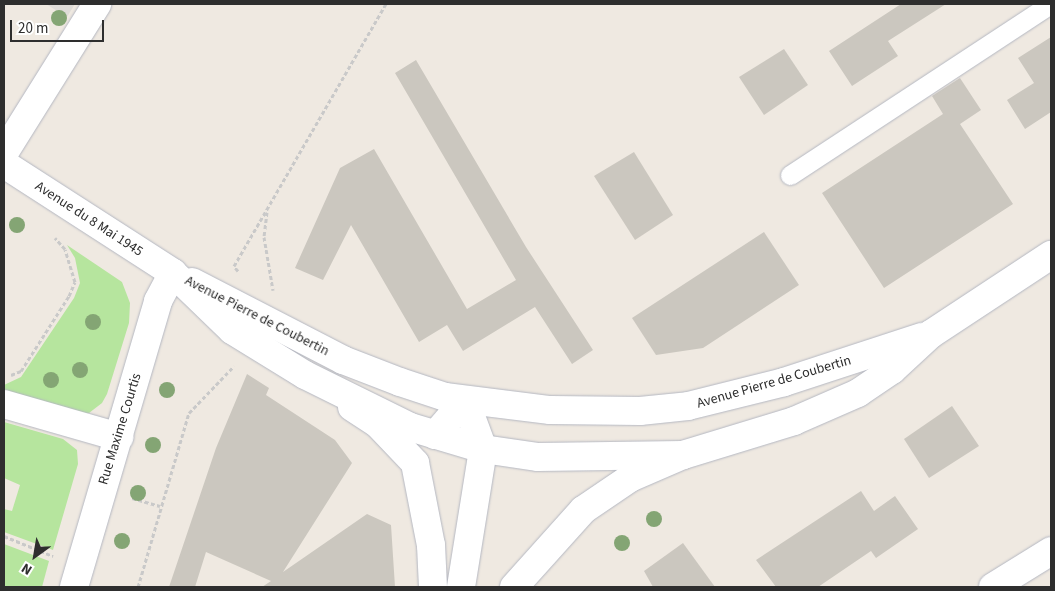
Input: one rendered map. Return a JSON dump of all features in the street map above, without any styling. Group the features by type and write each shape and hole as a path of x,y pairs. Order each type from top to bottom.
{"street":[{"path":"4,153 97,4"},
{"name":"Avenue du 8 Mai 1945","path":"4,164 174,273"},
{"name":"Avenue Pierre de Coubertin","path":"174,273 232,330 305,375 410,427 483,449 538,456 683,456 794,421 858,393 892,370 931,334 1051,255"},
{"name":"Avenue Pierre de Coubertin","path":"174,273 258,313 343,360 400,382 465,400 550,410 640,411 688,406 784,382 931,334"},
{"name":"Rue Maxime Courtis","path":"74,587 158,301 174,273"},
{"path":"305,375 378,424 415,463 431,545 433,587"},
{"path":"415,463 435,435 465,400 483,449 461,587"},
{"path":"4,404 119,437"},
{"path":"514,587 583,510 630,478 683,456"},
{"path":"993,587 1051,551"}],"lane":[{"path":"790,175 1050,4"}],"path":[{"path":"241,275 234,266 386,4"},
{"path":"267,209 264,237 274,300"},
{"path":"4,378 21,370 69,296 74,282 65,249 55,238"},
{"path":"138,587 160,506 189,413 241,360"},
{"path":"126,496 160,506"},
{"path":"4,536 59,558"}],"green space":[{"path":"67,245 122,282 130,303 129,323 107,394 102,403 89,413 74,413 4,393 4,385 21,377 74,298 80,283 75,258"},
{"path":"4,422 63,439 77,450 78,464 53,550 4,532 4,509 12,511 20,485 4,478"},
{"path":"4,544 49,561 42,587 4,587"}],"shaded area":[{"path":"46,4 75,4 67,17"}],"building":[{"path":"901,4 946,4 888,41 898,56 852,86 829,51"},
{"path":"1051,37 1051,112 1025,129 1007,100 1034,83 1018,58"},
{"path":"784,49 808,85 764,115 739,77"},
{"path":"416,60 526,247 593,350 572,364 535,307 463,351 447,325 419,342 351,225 323,280 295,268 340,168 374,149 467,309 516,280 395,73"},
{"path":"960,78 981,110 960,124 1013,204 884,288 822,193 943,114 932,96"},
{"path":"634,152 673,215 635,240 594,176"},
{"path":"764,232 799,285 703,348 656,355 632,318"},
{"path":"247,374 269,388 266,395 335,440 352,463 283,572 367,514 391,525 395,587 262,587 271,581 206,552 195,587 169,587 216,448"},
{"path":"952,406 979,446 929,478 904,439"},
{"path":"861,491 874,511 895,496 918,529 876,558 871,551 818,587 776,587 756,560"},
{"path":"683,543 715,587 653,587 644,571"}]}
